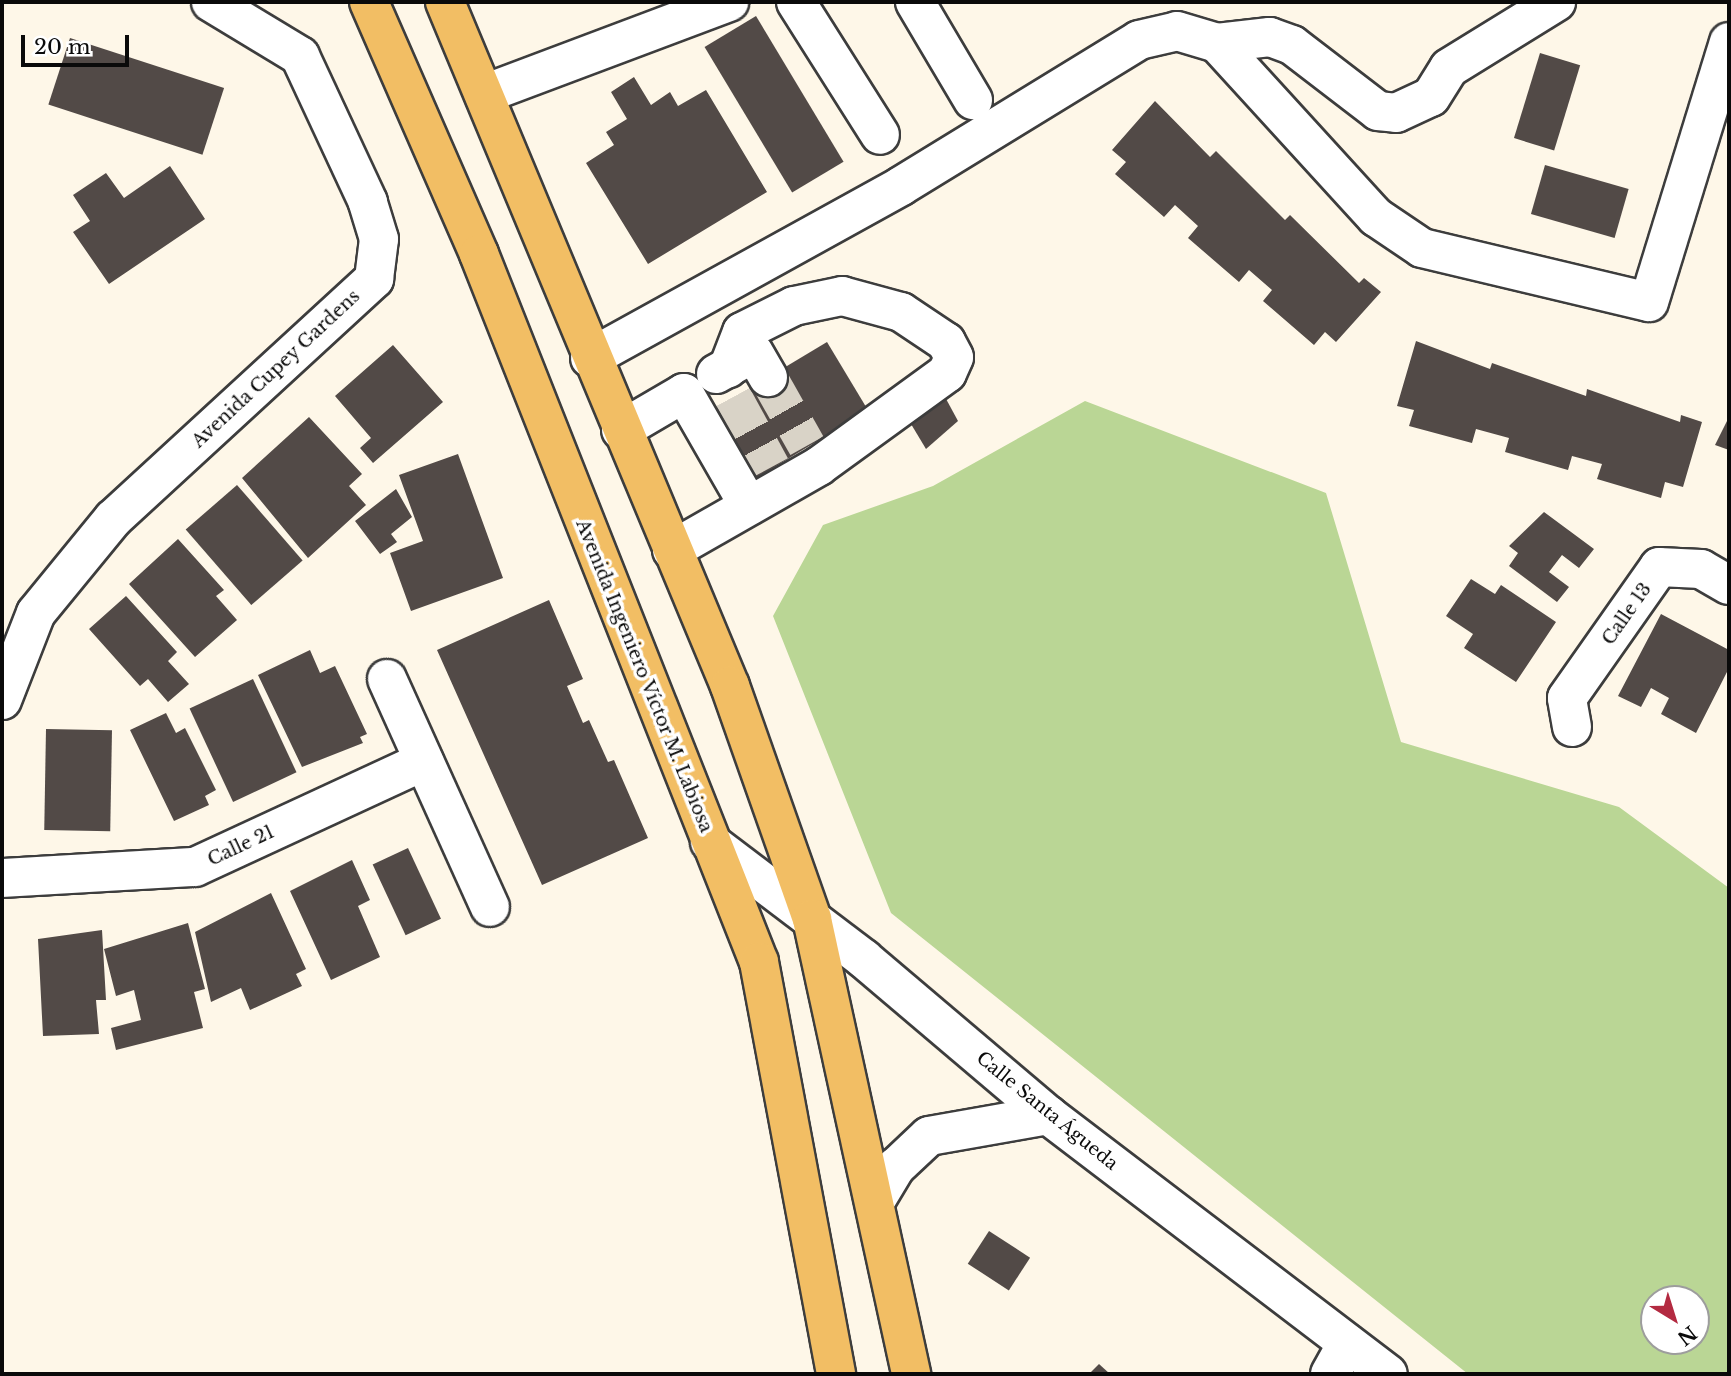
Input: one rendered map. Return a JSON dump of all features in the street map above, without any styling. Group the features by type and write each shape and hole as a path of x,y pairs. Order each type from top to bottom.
{"main road":[{"name":"Avenida Ingeniero Víctor M. Labiosa","path":"369,2 479,254 759,962 835,1374"},
{"path":"446,2 590,358 730,686 813,919 876,1200 911,1374"}],"street":[{"name":"Avenida Cupey Gardens","path":"2,700 36,613 113,519 374,279 379,239 368,202 300,55 211,2"},
{"path":"484,94 729,2"},
{"path":"796,2 880,135"},
{"path":"915,2 973,100"},
{"path":"590,358 901,186 1139,40 1177,31 1217,43 1270,37 1292,45 1378,111 1396,113 1431,97 1449,68 1556,2"},
{"path":"1217,43 1376,217 1422,248 1649,302 1729,42"},
{"path":"671,550 749,506 777,477 903,408 947,373 954,357 946,342 901,312 842,296 794,306 742,332 726,379"},
{"path":"621,430 684,393 726,379 754,353 768,377"},
{"path":"684,393 749,506"},
{"name":"Calle 13","path":"1572,727 1567,698 1659,567 1702,569 1729,585"},
{"path":"387,680 490,907"},
{"name":"Calle 21","path":"2,878 195,867 424,761"},
{"name":"Calle Santa Águeda","path":"710,842 813,919 1338,1359 1388,1374"},
{"path":"876,1200 896,1167 929,1136 1048,1115"}],"green space":[{"path":"1085,401 1326,493 1401,742 1619,807 1729,888 1729,1374 1468,1374 891,913 773,616 823,525 933,486"}],"building":[{"path":"756,16 844,162 792,193 705,47"},
{"path":"70,38 224,88 202,155 48,105"},
{"path":"1540,53 1580,65 1554,150 1514,138"},
{"path":"634,77 651,105 670,92 678,106 706,90 767,192 648,264 586,163 614,145 606,132 627,119 611,92"},
{"path":"1155,101 1210,157 1216,151 1285,220 1290,215 1359,283 1364,278 1381,292 1336,342 1325,332 1314,345 1263,301 1272,290 1249,270 1239,282 1188,238 1198,226 1175,205 1164,217 1115,174 1126,162 1112,150"},
{"path":"1545,165 1629,189 1615,238 1531,214"},
{"path":"170,166 205,219 109,284 73,232 90,221 73,195 106,173 124,198"},
{"path":"1416,341 1490,369 1492,363 1586,396 1587,389 1680,422 1681,415 1702,422 1683,487 1665,482 1661,498 1597,479 1602,464 1572,456 1568,470 1505,452 1509,438 1476,429 1472,443 1409,426 1414,410 1397,406"},
{"path":"827,342 868,411 744,485 703,417"},
{"path":"393,345 443,402 373,463 360,448 371,438 335,396"},
{"path":"945,397 958,421 926,449 908,419"},
{"path":"309,417 362,474 349,486 366,505 308,558 242,478"},
{"path":"1729,417 1729,450 1715,445"},
{"path":"458,454 503,578 411,611 390,553 423,541 399,475"},
{"path":"237,485 303,560 251,605 186,530"},
{"path":"396,489 412,517 391,534 397,542 380,554 355,521"},
{"path":"1544,512 1594,549 1579,568 1562,555 1549,572 1569,587 1557,602 1509,566 1518,553 1509,546"},
{"path":"178,539 224,590 216,596 237,620 195,657 129,584"},
{"path":"1471,579 1495,594 1501,585 1556,622 1516,682 1464,648 1473,634 1446,616"},
{"path":"126,596 177,652 168,661 189,684 168,702 148,679 140,686 89,629"},
{"path":"549,600 583,679 567,686 583,723 589,720 608,762 614,760 648,838 542,885 437,650"},
{"path":"1661,614 1729,650 1729,668 1696,733 1661,714 1669,698 1651,688 1641,707 1618,696"},
{"path":"310,650 320,673 335,666 367,734 360,737 363,743 302,767 258,675"},
{"path":"253,679 297,772 233,802 190,709"},
{"path":"166,713 176,733 185,728 216,790 205,796 209,805 174,821 130,730"},
{"path":"46,729 112,730 110,831 44,830"},
{"path":"408,848 441,919 406,935 373,864"},
{"path":"352,860 370,900 358,906 380,957 331,980 290,891"},
{"path":"271,893 306,969 296,974 302,986 250,1010 241,988 211,1002 195,932"},
{"path":"188,923 205,989 194,992 203,1028 116,1050 111,1028 141,1020 134,990 116,996 104,949"},
{"path":"102,930 106,1000 96,1000 99,1034 43,1036 38,939"},
{"path":"989,1231 1030,1258 1009,1290 968,1264"},
{"path":"1099,1364 1110,1374 1089,1374"}],"tunnel":[{"path":"768,377 807,446"},
{"path":"733,397 771,467"}]}
